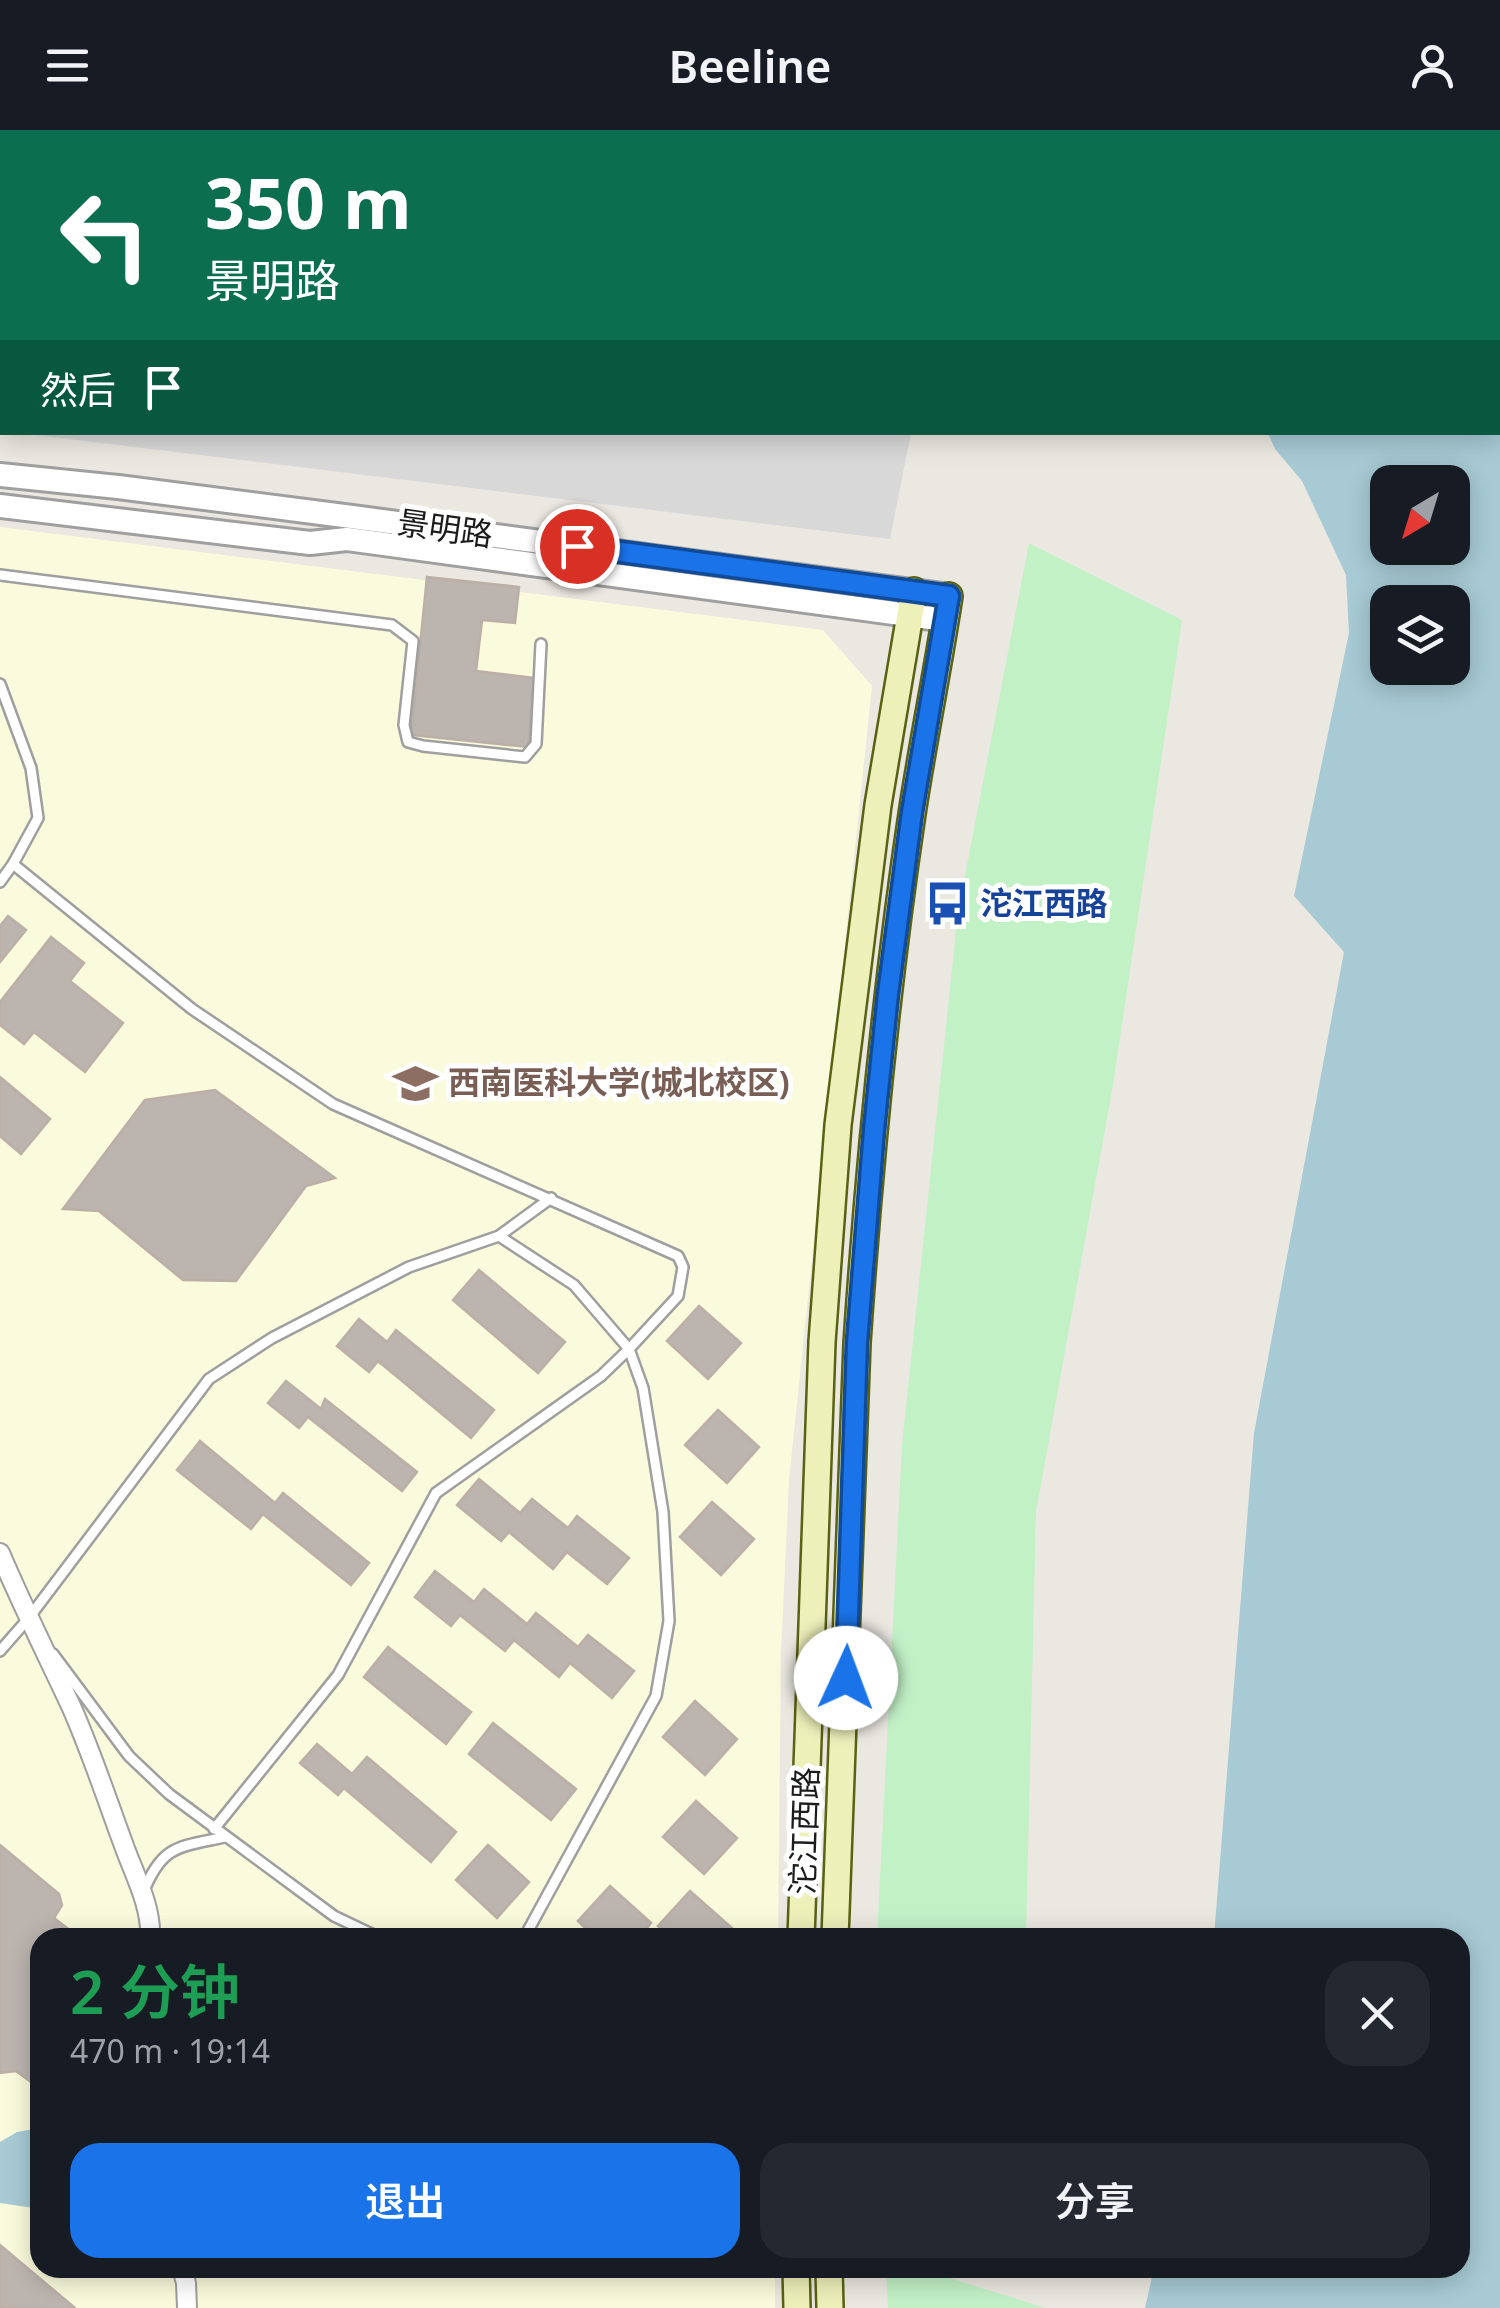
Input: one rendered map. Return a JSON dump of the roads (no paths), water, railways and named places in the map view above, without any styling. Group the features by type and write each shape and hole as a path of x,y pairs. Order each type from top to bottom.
{"main road":[{"name":"沱江西路","path":"801,1928 822,1342 838,1125 878,805 912,603"},
{"name":"沱江西路","path":"835,1928 863,1252 888,994 912,812 947,608"}],"street":[{"name":"景明路","path":"0,475 254,504 947,608"},
{"name":"景明路","path":"0,506 310,542 347,540 912,603"},
{"path":"0,1553 71,1708 151,1928"},
{"path":"0,1585 28,1619"},
{"path":"184,2278 187,2308"}],"lane":[{"path":"0,575 392,625 413,640 404,724 408,742 423,746 525,757 536,744 541,644"},
{"path":"0,684 32,768 38,818 0,882"},
{"path":"14,864 192,1008 333,1104 678,1256 684,1267 678,1296 629,1350 600,1376 436,1493 338,1675 214,1829"},
{"path":"0,1651 209,1379 272,1338 409,1267 499,1236 551,1198"},
{"path":"499,1236 574,1284 629,1350 643,1388 662,1512 669,1621 656,1696 529,1928"},
{"path":"28,1619 129,1756 169,1794 334,1916 359,1928"},
{"path":"142,1896 153,1867 169,1852 224,1838"}],"water":[{"path":"1269,435 1500,435 1500,2308 1145,2308 1152,2278 1470,2278 1470,1928 1215,1928 1254,1433 1344,952 1294,896 1349,633 1346,575 1302,481 1275,449"},
{"path":"30,2130 30,2208 0,2203 0,2142"}],"place":[{"name":"沱江西路","path":"947,904"},
{"name":"西南医科大学(城北校区)","path":"415,1083"}]}
